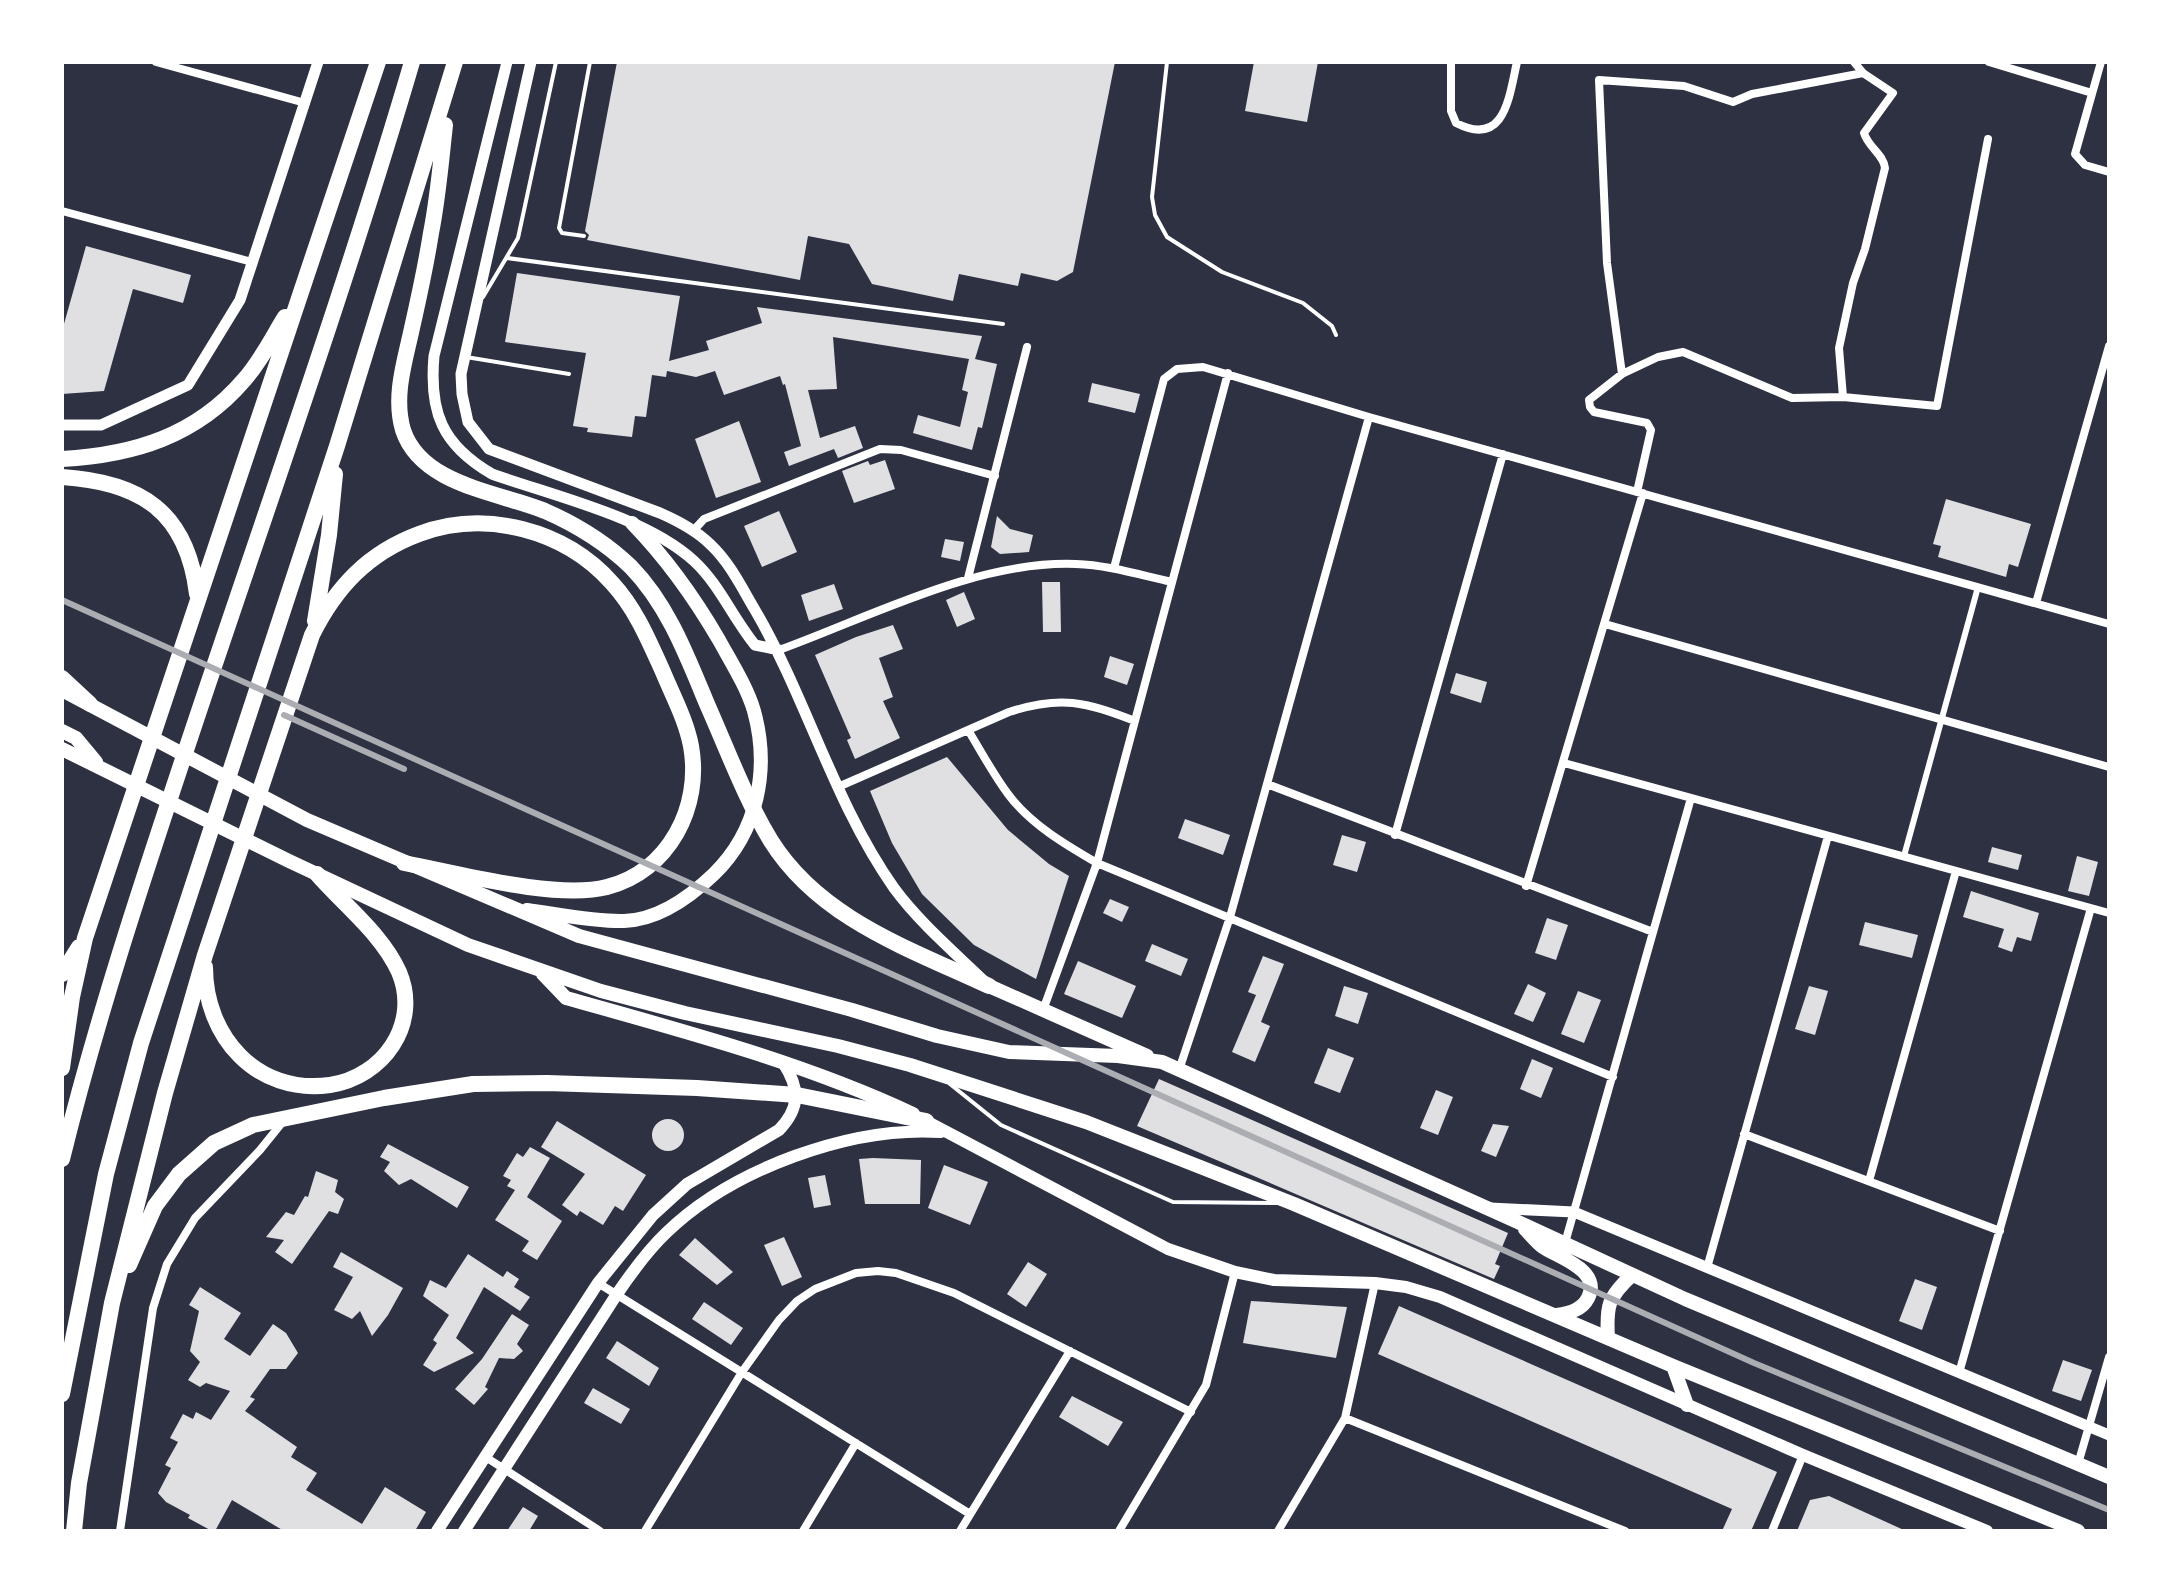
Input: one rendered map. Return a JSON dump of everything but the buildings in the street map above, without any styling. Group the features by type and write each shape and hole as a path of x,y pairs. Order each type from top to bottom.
{"highway":[{"path":"62,1068 72,997 85,938 378,62"},
{"path":"62,1159 131,919 358,236 412,62"},
{"path":"62,1394 106,1174 141,1043 337,446 455,62"},
{"path":"448,88 432,232 400,386 401,420 407,438 425,461 444,475 543,511 614,551 651,592 675,631 748,798 773,843 807,885 837,910 873,931 989,986"},
{"path":"62,459 127,450 158,442 187,429 245,379 302,288"},
{"path":"74,1531 79,1483 112,1303 165,1093 205,955 312,635 329,535 337,446"},
{"path":"62,477 90,479 115,486 138,495 157,509 176,527 186,545 193,564 198,599"},
{"path":"312,635 330,602 357,570 398,543 427,531 458,525 489,524 518,528 545,536 570,549 613,584 644,631 683,719 691,745 693,769 686,812 674,842 634,876 607,887 563,890 404,863"},
{"path":"62,678 90,704"},
{"path":"205,955 207,995 216,1026 245,1062 275,1078 310,1085 339,1083 367,1071 388,1053 401,1030 405,1005 402,980 387,950 317,874"},
{"path":"62,974 85,938"},
{"path":"112,1303 155,1206 179,1174 205,1150 232,1134 288,1117 473,1084 608,1084 797,1095 926,1121"}],"main road":[{"path":"510,908 625,921 669,909 730,858 749,826 761,780 761,745 753,708 730,659 693,596 661,553 632,523"},
{"path":"62,690 307,820 579,936 951,1040 1009,1052 1118,1056 1162,1062"},
{"path":"62,731 76,738 101,768"},
{"path":"62,749 468,945 539,971 685,1013 838,1046 936,1072 1086,1122 1294,1204 1673,1366 2078,1531"},
{"path":"539,971 566,998 784,1064 874,1096 1168,1249 1235,1272 1274,1280 1375,1283 1406,1287 1440,1297 1803,1455 1987,1531"},
{"path":"989,986 1632,1275 2109,1477"},
{"path":"437,1531 598,1283 653,1215 672,1196 718,1164 779,1130 790,1118 797,1095 792,1075 784,1064"},
{"path":"464,1531 617,1294 641,1260 668,1231 726,1187 795,1156 895,1132 947,1133"},
{"path":"1518,1222 1541,1246 1578,1267 1589,1279 1590,1291 1586,1302 1574,1311 1556,1315"},
{"path":"1608,1338 1606,1314 1610,1300 1617,1288 1632,1275"},
{"path":"1673,1366 1687,1405"}],"street":[{"path":"156,62 305,103"},
{"path":"62,425 101,425 188,385 240,300 318,62"},
{"path":"507,62 434,356 434,403 450,441 472,463 492,474 632,523 673,545 695,562 712,581 755,645 779,650 968,578 1053,564 1114,568 1172,582"},
{"path":"531,62 461,374 468,422 489,449 660,513 711,545 732,571 779,650 838,787 894,888 931,930 989,986"},
{"path":"1451,62 1451,111 1456,123 1467,129 1483,130 1504,116 1517,62"},
{"path":"1843,397 1839,348 1853,283 1865,249 1885,168 1884,161 1867,143 1864,133 1893,93 1863,73 1854,62"},
{"path":"1989,62 2092,93"},
{"path":"2101,62 2075,154 2085,165 2109,172"},
{"path":"1622,374 1607,263 1599,80 1684,86 1733,102 1752,94 1863,73"},
{"path":"1526,886 1605,624 1640,493 1651,430 1647,423 1594,412 1589,400 1622,374 1658,357 1683,352 1792,398 1843,397 1937,406 1988,139"},
{"path":"62,211 252,262"},
{"path":"2036,603 2109,346"},
{"path":"968,578 1027,347"},
{"path":"1114,568 1164,379 1177,369 1189,367 1228,373 1369,417 2109,624"},
{"path":"1043,1010 1097,863 1228,373"},
{"path":"1179,1070 1230,917 1369,417"},
{"path":"693,531 704,519 880,449 901,450 995,476"},
{"path":"1395,835 1503,454"},
{"path":"1904,856 1978,587"},
{"path":"1605,624 2109,767"},
{"path":"838,787 1022,708 1060,701 1103,709 1135,721"},
{"path":"968,730 1009,796 1048,831 1097,863 1613,1077"},
{"path":"1564,763 2109,913"},
{"path":"1267,784 1526,886 1653,932"},
{"path":"1565,1243 1691,798"},
{"path":"1707,1268 1828,836"},
{"path":"1869,1181 1956,871"},
{"path":"1959,1373 2091,908"},
{"path":"120,1531 153,1308 167,1264 195,1218 288,1117"},
{"path":"1744,1134 2000,1231"},
{"path":"1488,1208 1574,1212 2109,1435"},
{"path":"645,1531 742,1372 779,1320 797,1301 833,1280 856,1273 878,1271 914,1278 954,1293 1191,1412"},
{"path":"1119,1531 1206,1385 1235,1272"},
{"path":"598,1283 970,1514"},
{"path":"1278,1531 1345,1418 1375,1283"},
{"path":"960,1531 1070,1351"},
{"path":"2078,1464 2109,1357"},
{"path":"1345,1418 1620,1530"},
{"path":"803,1531 856,1443"},
{"path":"1772,1531 1803,1455"},
{"path":"484,1456 600,1531"}],"lane":[{"path":"473,312 518,238 556,62"},
{"path":"584,236 562,233 559,228 590,62"},
{"path":"1167,62 1152,197 1155,215 1167,237 1222,272 1303,303 1332,326 1336,335"},
{"path":"507,258 1003,324"},
{"path":"464,357 569,374"},
{"path":"936,1072 1001,1125 1173,1202 1294,1204"}],"railway":[{"path":"62,600 1754,1363 2109,1510"},
{"path":"284,715 404,769"}]}
